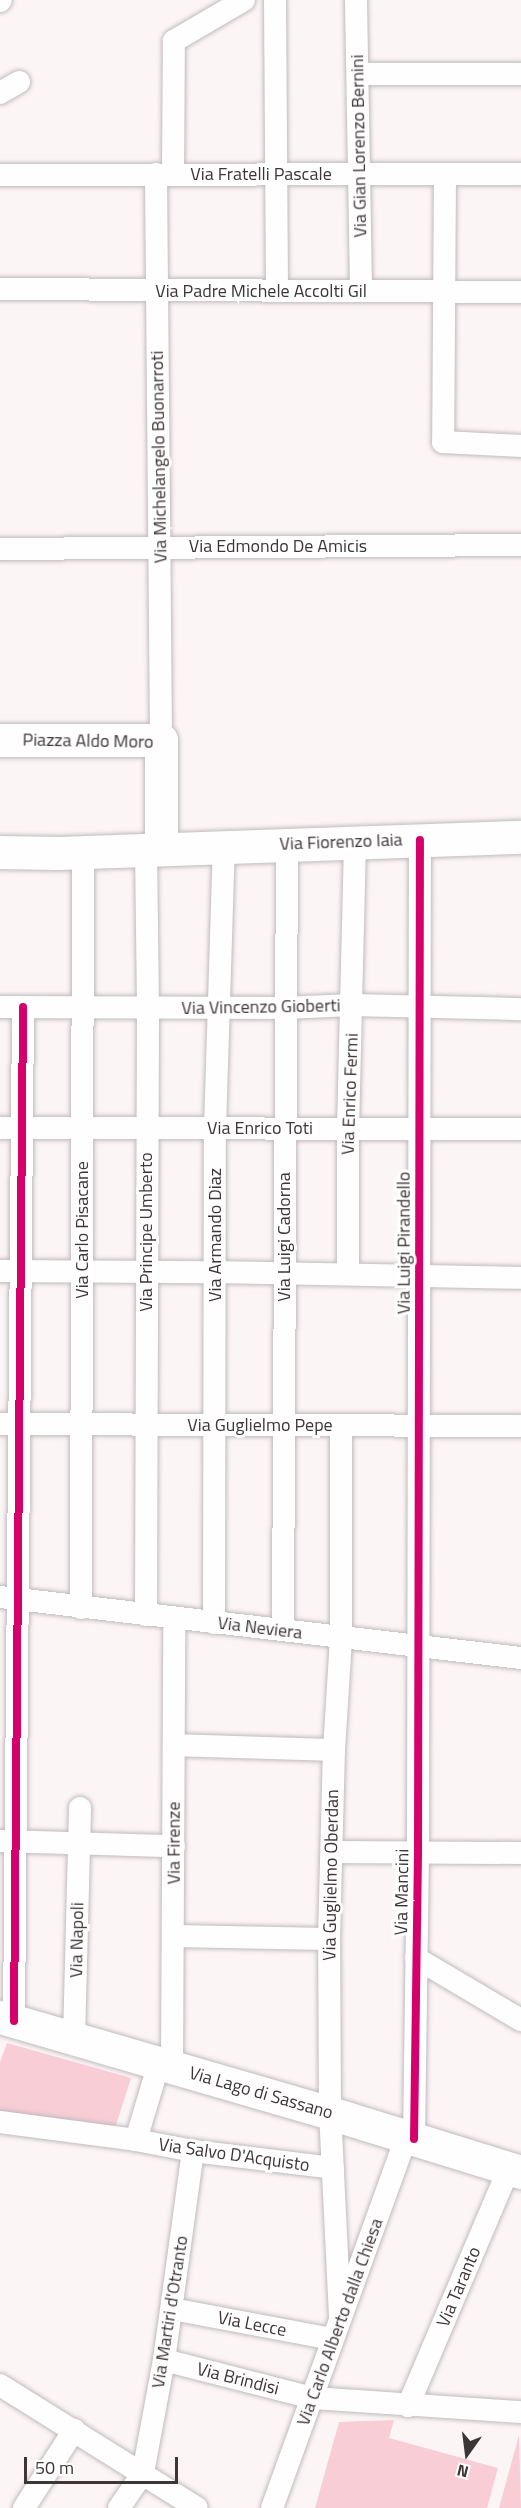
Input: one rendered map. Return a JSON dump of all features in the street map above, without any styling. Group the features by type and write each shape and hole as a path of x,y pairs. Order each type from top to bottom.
{"street":[{"name":"Via Michelangelo Buonarroti","path":"161,740 157,290 174,41 244,0"},
{"path":"274,0 277,291"},
{"name":"Via Gian Lorenzo Bernini","path":"356,0 360,291"},
{"path":"358,74 521,74"},
{"name":"Via Fratelli Pascale","path":"0,175 521,174"},
{"path":"445,175 443,442 521,446"},
{"name":"Via Padre Michele Accolti Gil","path":"0,289 521,292"},
{"name":"Via Edmondo De Amicis","path":"0,549 521,545"},
{"name":"Piazza Aldo Moro","path":"0,740 161,740 154,848"},
{"name":"Via Fiorenzo Iaia","path":"154,848 521,837"},
{"name":"Via Luigi Pirandello","path":"418,1646 420,840"},
{"name":"Via Enrico Fermi","path":"348,1275 348,1129 355,842"},
{"name":"Via Luigi Cadorna","path":"283,1630 283,1128 287,843"},
{"name":"Via Armando Diaz","path":"214,1623 215,1128 217,1008 224,846"},
{"path":"0,852 84,852 154,848"},
{"name":"Via Principe Umberto","path":"146,1615 146,1128 154,848"},
{"name":"Via Carlo Pisacane","path":"81,1608 83,1272 81,1128 85,1007 84,852"},
{"name":"Via Vincenzo Gioberti","path":"0,1007 148,1009 352,1005 521,1009"},
{"path":"7,2019 10,1128 23,1007"},
{"name":"Via Enrico Toti","path":"10,1128 521,1129"},
{"path":"10,1272 215,1272 521,1278"},
{"name":"Via Guglielmo Pepe","path":"10,1424 521,1426"},
{"path":"341,1425 341,1638"},
{"name":"Via Neviera","path":"10,1599 521,1658"},
{"name":"Via Firenze","path":"136,2140 166,2065 173,1936 174,1618"},
{"name":"Via Guglielmo Oberdan","path":"340,2316 330,2113 329,1939 334,1750 341,1638"},
{"name":"Via Mancini","path":"410,2138 418,1852 418,1646"},
{"path":"174,1745 334,1750"},
{"name":"Via Napoli","path":"74,2039 80,1808"},
{"path":"8,1841 79,1841 174,1846"},
{"path":"332,1852 521,1853"},
{"path":"173,1936 329,1939"},
{"path":"416,1958 521,2020"},
{"name":"Via Lago di Sassano","path":"7,2019 330,2113 515,2170"},
{"name":"Via Salvo D'Acquisto","path":"0,2122 136,2140 193,2151 333,2168"},
{"name":"Via Carlo Alberto dalla Chiesa","path":"272,2508 313,2398 340,2316 410,2138"},
{"name":"Via Martiri d'Otranto","path":"143,2473 172,2309 193,2151"},
{"name":"Via Taranto","path":"408,2406 515,2170"},
{"name":"Via Lecce","path":"172,2309 332,2339"},
{"name":"Via Brindisi","path":"164,2360 313,2398 521,2412"},
{"path":"0,2385 197,2508"},
{"path":"24,2508 74,2430"},
{"path":"119,2508 143,2473"}],"shaded area":[{"path":"7,2043 131,2078 115,2128 0,2111 0,2062"},
{"path":"394,2420 389,2438 498,2468 487,2508 315,2508 339,2422"},
{"path":"519,2435 521,2508 499,2508"}],"cycle path":[{"path":"414,2139 418,1852 420,840"},
{"path":"14,2021 23,1007"}]}
